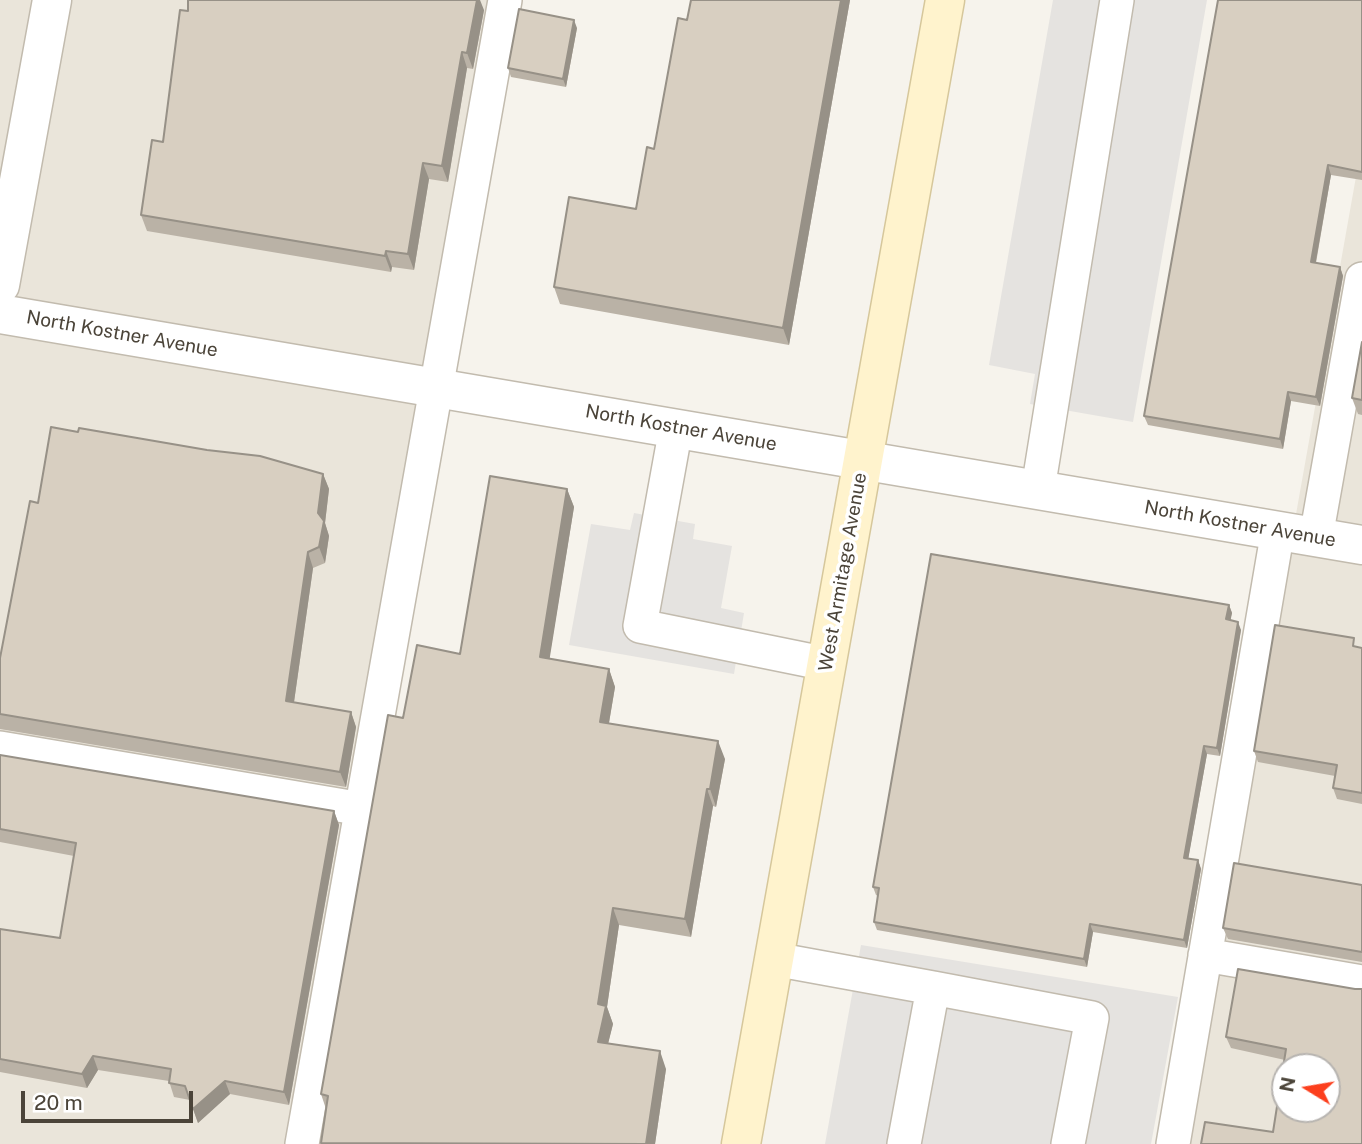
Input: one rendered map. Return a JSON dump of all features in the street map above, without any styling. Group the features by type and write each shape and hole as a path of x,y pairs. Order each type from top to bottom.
{"main road":[{"name":"West Armitage Avenue","path":"741,1144 945,0"}],"street":[{"path":"0,285 51,0"},
{"name":"North Kostner Avenue","path":"0,314 1362,545"}],"lane":[{"path":"302,1144 505,0"},
{"path":"1038,489 1117,0"},
{"path":"1316,537 1362,279"},
{"path":"676,428 640,626 827,664"},
{"path":"1173,1144 1278,530"},
{"path":"0,748 362,809"},
{"path":"1205,955 1362,982"},
{"path":"774,959 1092,1018 1068,1144"},
{"path":"904,1144 933,988"}],"shaded area":[{"path":"0,0 500,0 302,1144 0,1144"},
{"path":"1053,0 1207,0 1133,422 1030,404 1035,374 989,365"},
{"path":"1362,143 1362,1144 1184,1144"},
{"path":"634,513 695,524 693,539 732,546 721,608 744,613 734,674 569,645 591,524 630,530"},
{"path":"861,945 1178,997 1151,1144 825,1144"}],"building":[{"path":"188,0 477,0 467,53 462,52 442,166 423,163 408,254 386,251 385,256 141,215 152,140 163,142 180,10 188,11"},
{"path":"691,0 841,0 783,328 554,287 569,197 636,209 647,147 654,149 678,18 687,20"},
{"path":"1218,0 1362,0 1362,172 1328,165 1311,262 1340,267 1316,397 1288,392 1280,439 1144,416"},
{"path":"519,9 574,20 563,79 508,68"},
{"path":"1362,342 1362,400 1352,398"},
{"path":"51,427 78,432 79,428 207,450 260,456 323,474 318,513 324,521 319,547 308,552 286,701 351,712 340,772 0,714 0,658 30,501 38,503"},
{"path":"490,476 567,489 540,657 609,669 600,722 718,741 685,919 613,908 598,1004 606,1006 598,1042 660,1051 646,1144 321,1143 328,1096 321,1094 388,715 403,718 417,645 460,654"},
{"path":"931,554 1229,605 1226,619 1238,622 1217,748 1204,746 1184,858 1198,860 1184,940 1090,924 1084,959 874,922 879,888 873,887"},
{"path":"1275,625 1354,638 1353,646 1362,648 1362,793 1333,788 1337,765 1254,751"},
{"path":"0,755 334,811 284,1092 225,1081 193,1109 185,1086 169,1083 171,1069 93,1056 82,1074 0,1059 0,929 60,938 76,843 0,829"},
{"path":"1234,863 1362,885 1362,952 1223,928"},
{"path":"1238,969 1362,989 1362,1144 1201,1144 1205,1122 1273,1132 1274,1123 1341,1123 1341,1053 1285,1053 1286,1049 1226,1037"}]}
